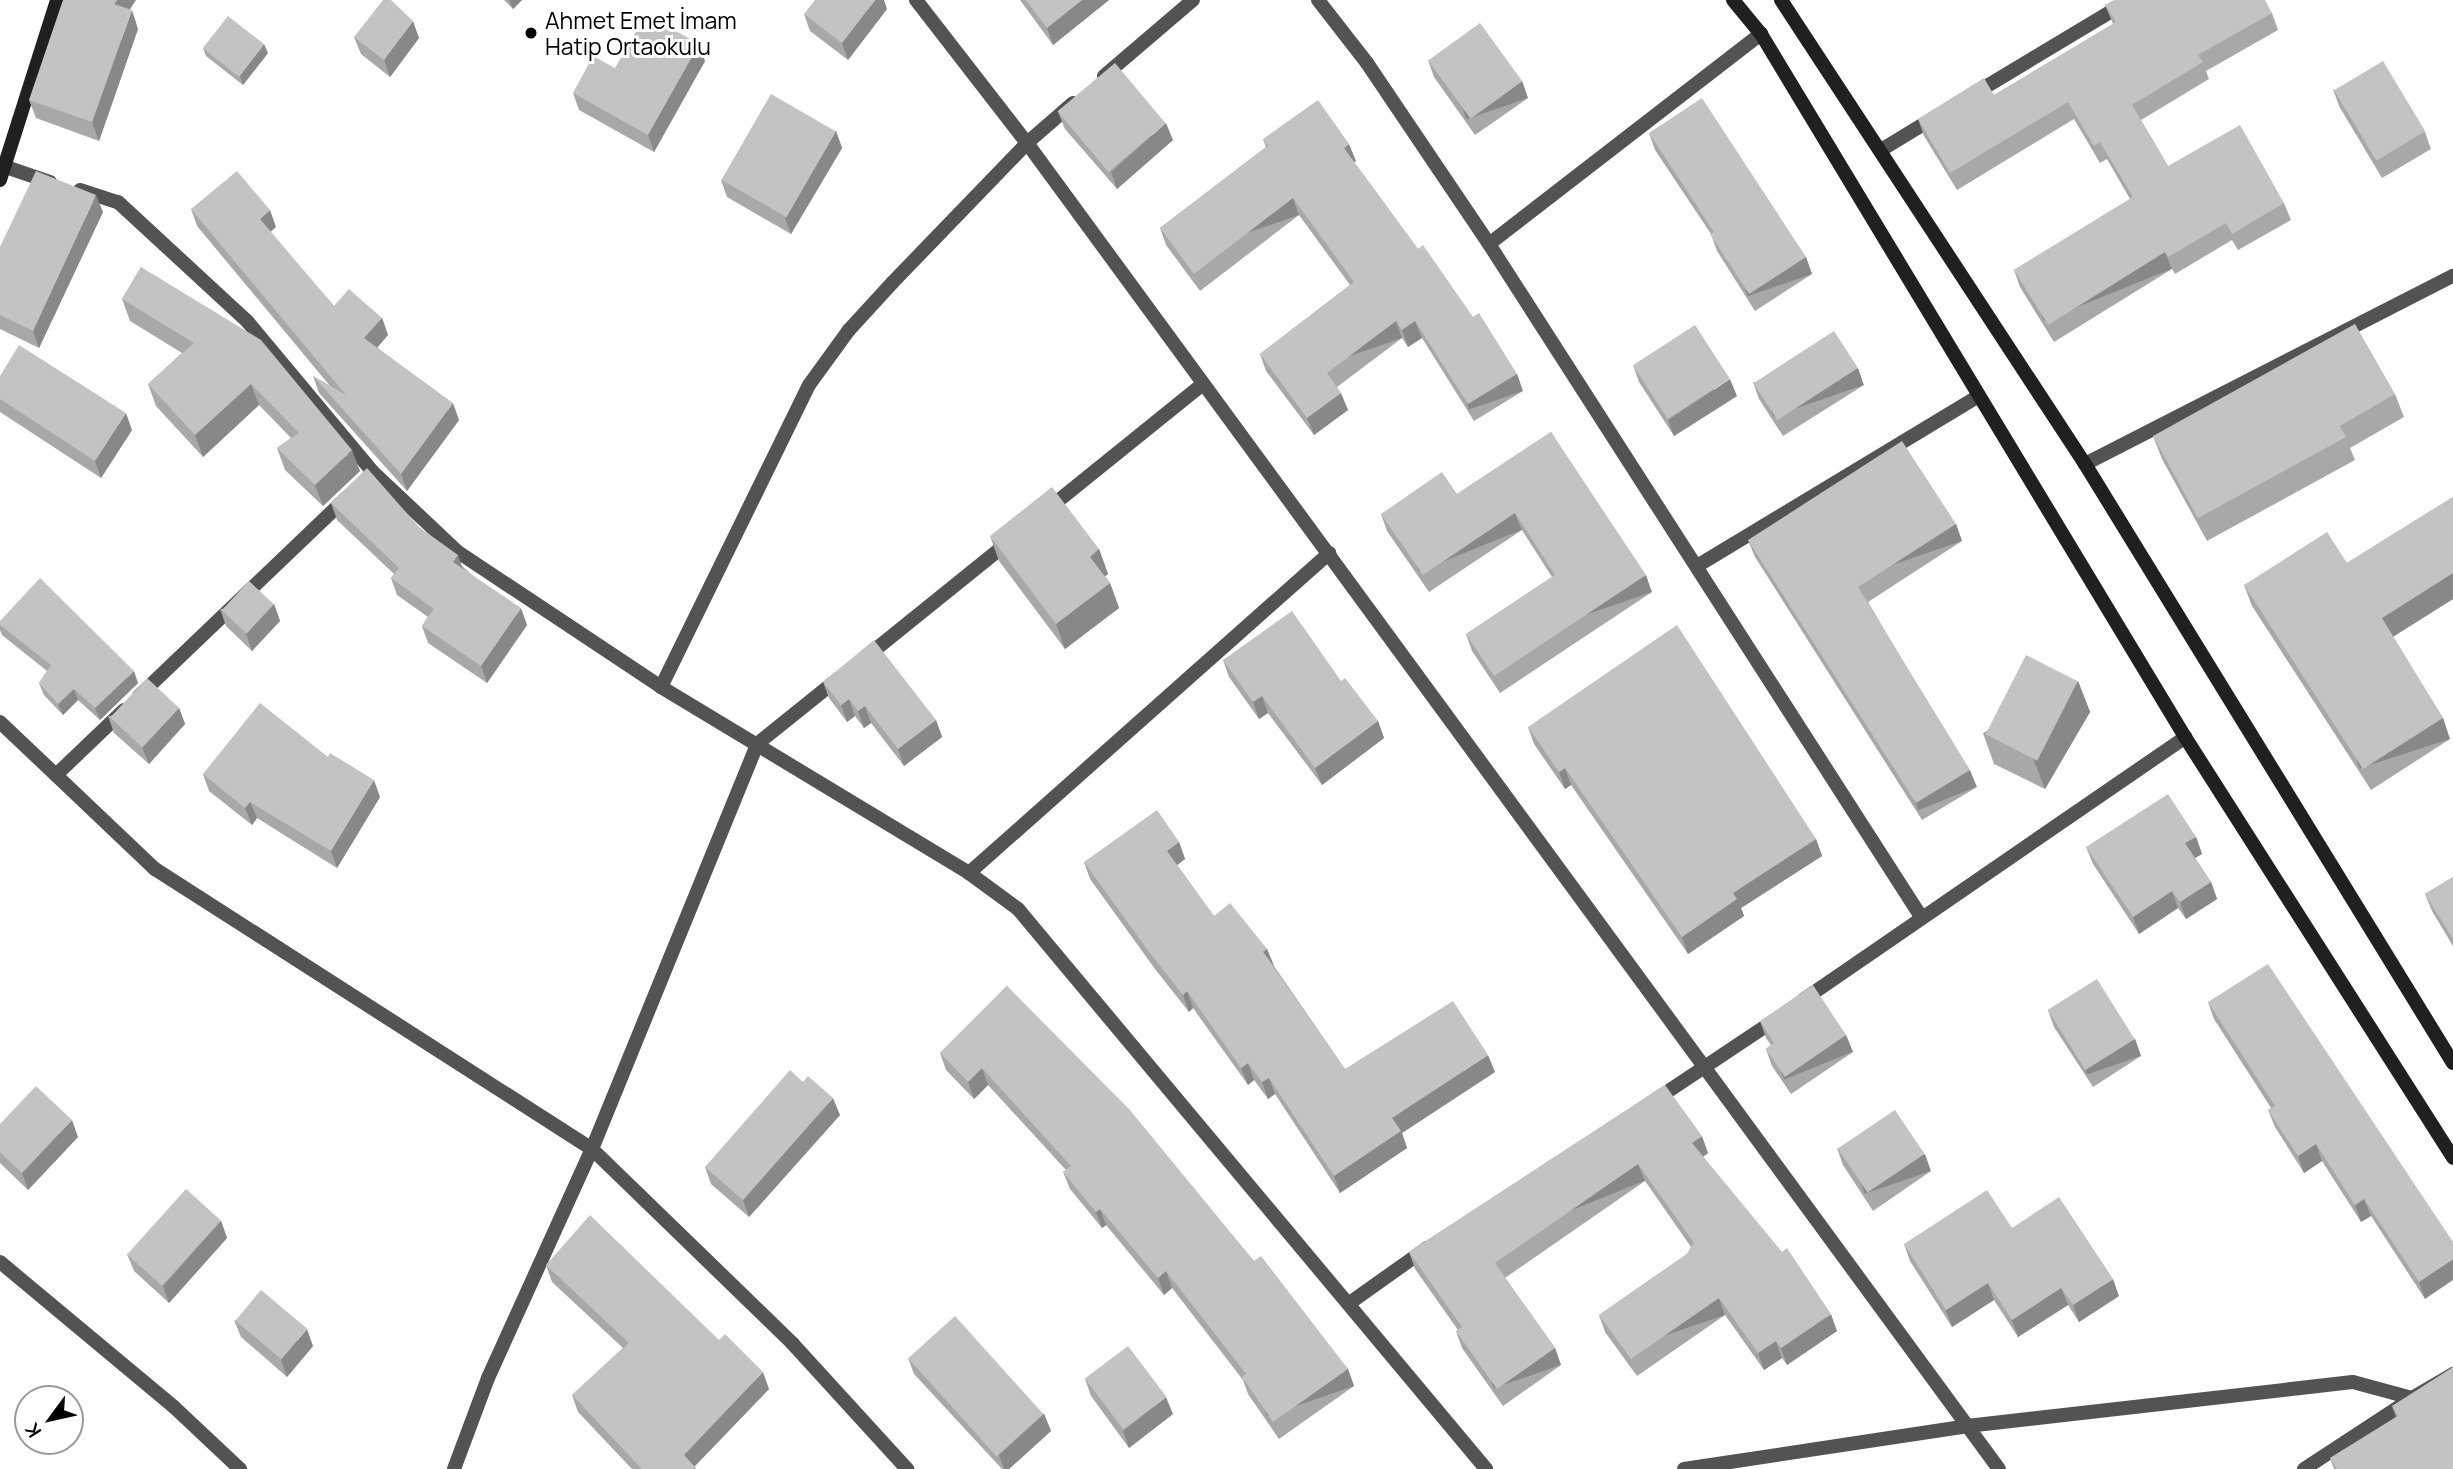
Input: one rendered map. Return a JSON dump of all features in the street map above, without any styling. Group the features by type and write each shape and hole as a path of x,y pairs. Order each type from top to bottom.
{"main road":[{"path":"2,171 57,0"},
{"path":"1733,0 1761,34 2185,737 2453,1158"},
{"path":"1781,0 2085,464 2453,1063"}],"street":[{"path":"916,0 1027,143 1330,553 1478,763 1999,1469"},
{"path":"661,687 809,385 849,330 1027,143 1193,0"},
{"path":"1318,0 1367,63 1489,244 1920,915"},
{"path":"1881,150 2130,0"},
{"path":"1489,244 1761,34"},
{"path":"2,171 118,202 247,321 373,472 458,552 661,687 969,873 1018,909 1351,1302 1486,1469"},
{"path":"2085,464 2451,281"},
{"path":"454,1469 488,1378 592,1149 757,744 1203,384"},
{"path":"1697,566 1979,396"},
{"path":"56,775 373,472"},
{"path":"969,873 1330,553"},
{"path":"0,722 155,869 592,1149 792,1343 907,1469"},
{"path":"1647,1105 1706,1069 1920,915 2185,737"},
{"path":"1351,1302 1440,1240"},
{"path":"0,1262 174,1407 240,1469"},
{"path":"2304,1469 2453,1374"},
{"path":"1684,1469 1967,1426 2353,1382 2412,1398"}],"building":[{"path":"63,0 117,0 114,4 132,10 92,122 29,100"},
{"path":"383,0 391,0 413,21 384,60 354,37"},
{"path":"815,0 875,0 842,43 804,14"},
{"path":"1026,0 1082,0 1047,28"},
{"path":"2114,0 2265,0 2272,13 2198,55 2203,62 2132,105 2168,166 2240,125 2284,203 2232,234 2226,223 2168,257 2165,252 2048,325 2014,270 2133,197 2100,142 2094,146 2068,102 1950,173 1918,119 1984,78 1994,95 2116,22 2105,5"},
{"path":"646,14 699,44 648,135 573,93 593,56 615,68"},
{"path":"228,16 264,44 239,77 203,48"},
{"path":"1480,23 1522,81 1471,119 1428,61"},
{"path":"2383,61 2425,131 2376,161 2334,90"},
{"path":"1115,63 1166,124 1108,172 1058,111"},
{"path":"771,94 836,132 786,217 722,180"},
{"path":"1702,98 1806,257 1749,294 1710,234 1714,232 1649,133"},
{"path":"1318,100 1349,144 1344,148 1418,249 1423,245 1473,317 1479,313 1517,374 1468,404 1415,321 1402,330 1396,321 1327,373 1341,393 1307,418 1260,354 1354,282 1293,198 1194,274 1160,228 1268,146 1263,139"},
{"path":"36,171 96,195 33,331 0,315 0,247"},
{"path":"237,171 270,210 260,219 334,306 349,289 382,318 364,338 453,403 401,474 313,376 346,395 191,209"},
{"path":"141,267 261,340 352,450 315,485 277,448 299,433 251,384 195,435 148,384 194,343 122,299"},
{"path":"2355,324 2395,394 2340,426 2346,437 2198,518 2153,436"},
{"path":"1695,325 1730,379 1668,419 1633,365"},
{"path":"1834,331 1858,368 1777,420 1753,383"},
{"path":"19,345 126,413 95,461 0,399 0,376"},
{"path":"1551,432 1646,575 1494,676 1466,634 1555,575 1515,513 1423,575 1381,514 1442,472 1457,494"},
{"path":"1902,441 1956,524 1858,587 1970,770 1916,803 1748,540"},
{"path":"367,468 419,527 458,555 453,562 521,608 481,666 422,626 434,609 391,578 399,568 331,503"},
{"path":"1052,487 1099,549 1090,557 1110,583 1056,624 990,536"},
{"path":"2453,497 2453,573 2382,618 2443,718 2363,769 2244,585 2327,532 2347,563"},
{"path":"40,578 134,671 95,708 74,689 58,704 39,683 51,665 0,625 0,621"},
{"path":"249,581 274,604 247,633 222,610"},
{"path":"1292,611 1341,681 1345,678 1378,721 1315,768 1262,696 1253,702 1223,660"},
{"path":"1677,625 1816,839 1733,893 1737,899 1682,937 1565,768 1559,772 1528,727"},
{"path":"874,640 936,720 898,749 865,706 858,711 849,699 841,705 823,682"},
{"path":"2026,655 2078,681 2037,761 1986,734"},
{"path":"147,678 179,708 142,748 110,717"},
{"path":"260,703 328,757 330,753 374,780 331,851 250,802 245,808 203,774"},
{"path":"2168,794 2196,837 2185,843 2211,882 2180,902 2172,891 2133,917 2086,847"},
{"path":"1157,810 1179,842 1167,851 1214,916 1230,903 1267,949 1263,952 1345,1069 1453,1001 1488,1055 1392,1118 1401,1131 1334,1176 1269,1078 1262,1082 1248,1063 1241,1068 1187,991 1183,995 1084,862"},
{"path":"2453,877 2453,939 2425,894"},
{"path":"2268,964 2453,1242 2453,1259 2419,1282 2364,1199 2355,1205 2316,1144 2298,1156 2268,1110 2275,1106 2208,1002"},
{"path":"2097,979 2135,1039 2085,1070 2048,1010"},
{"path":"1813,985 1846,1035 1785,1077 1766,1049 1774,1043 1760,1021"},
{"path":"1007,986 1129,1109 1254,1261 1261,1256 1348,1369 1273,1422 1242,1377 1246,1374 1166,1271 1158,1278 1100,1209 1096,1212 1063,1172 1071,1166 982,1068 968,1082 940,1053"},
{"path":"790,1070 803,1082 808,1076 833,1098 743,1200 705,1167"},
{"path":"1665,1085 1702,1136 1692,1143 1782,1252 1787,1248 1831,1314 1781,1348 1776,1341 1758,1353 1719,1298 1631,1359 1599,1315 1687,1254 1694,1243 1638,1164 1495,1263 1555,1348 1497,1389 1456,1331 1462,1327 1409,1252"},
{"path":"36,1086 72,1120 22,1173 0,1152 0,1124"},
{"path":"1895,1110 1925,1154 1867,1193 1838,1149"},
{"path":"186,1189 221,1220 162,1286 127,1254"},
{"path":"1987,1190 2012,1228 2059,1197 2113,1279 2073,1305 2061,1288 2012,1320 1988,1283 1946,1310 1904,1244"},
{"path":"590,1215 719,1340 725,1334 763,1372 684,1455 694,1469 642,1469 572,1395 629,1343 546,1265"},
{"path":"261,1290 307,1329 281,1359 235,1321"},
{"path":"955,1316 1043,1414 997,1456 908,1358"},
{"path":"1128,1346 1167,1397 1123,1430 1085,1378"},
{"path":"2453,1367 2453,1469 2337,1469 2330,1458 2398,1416 2392,1406"}],"place":[{"name":"Ahmet Emet İmam Hatip Ortaokulu","path":"531,33"}]}
